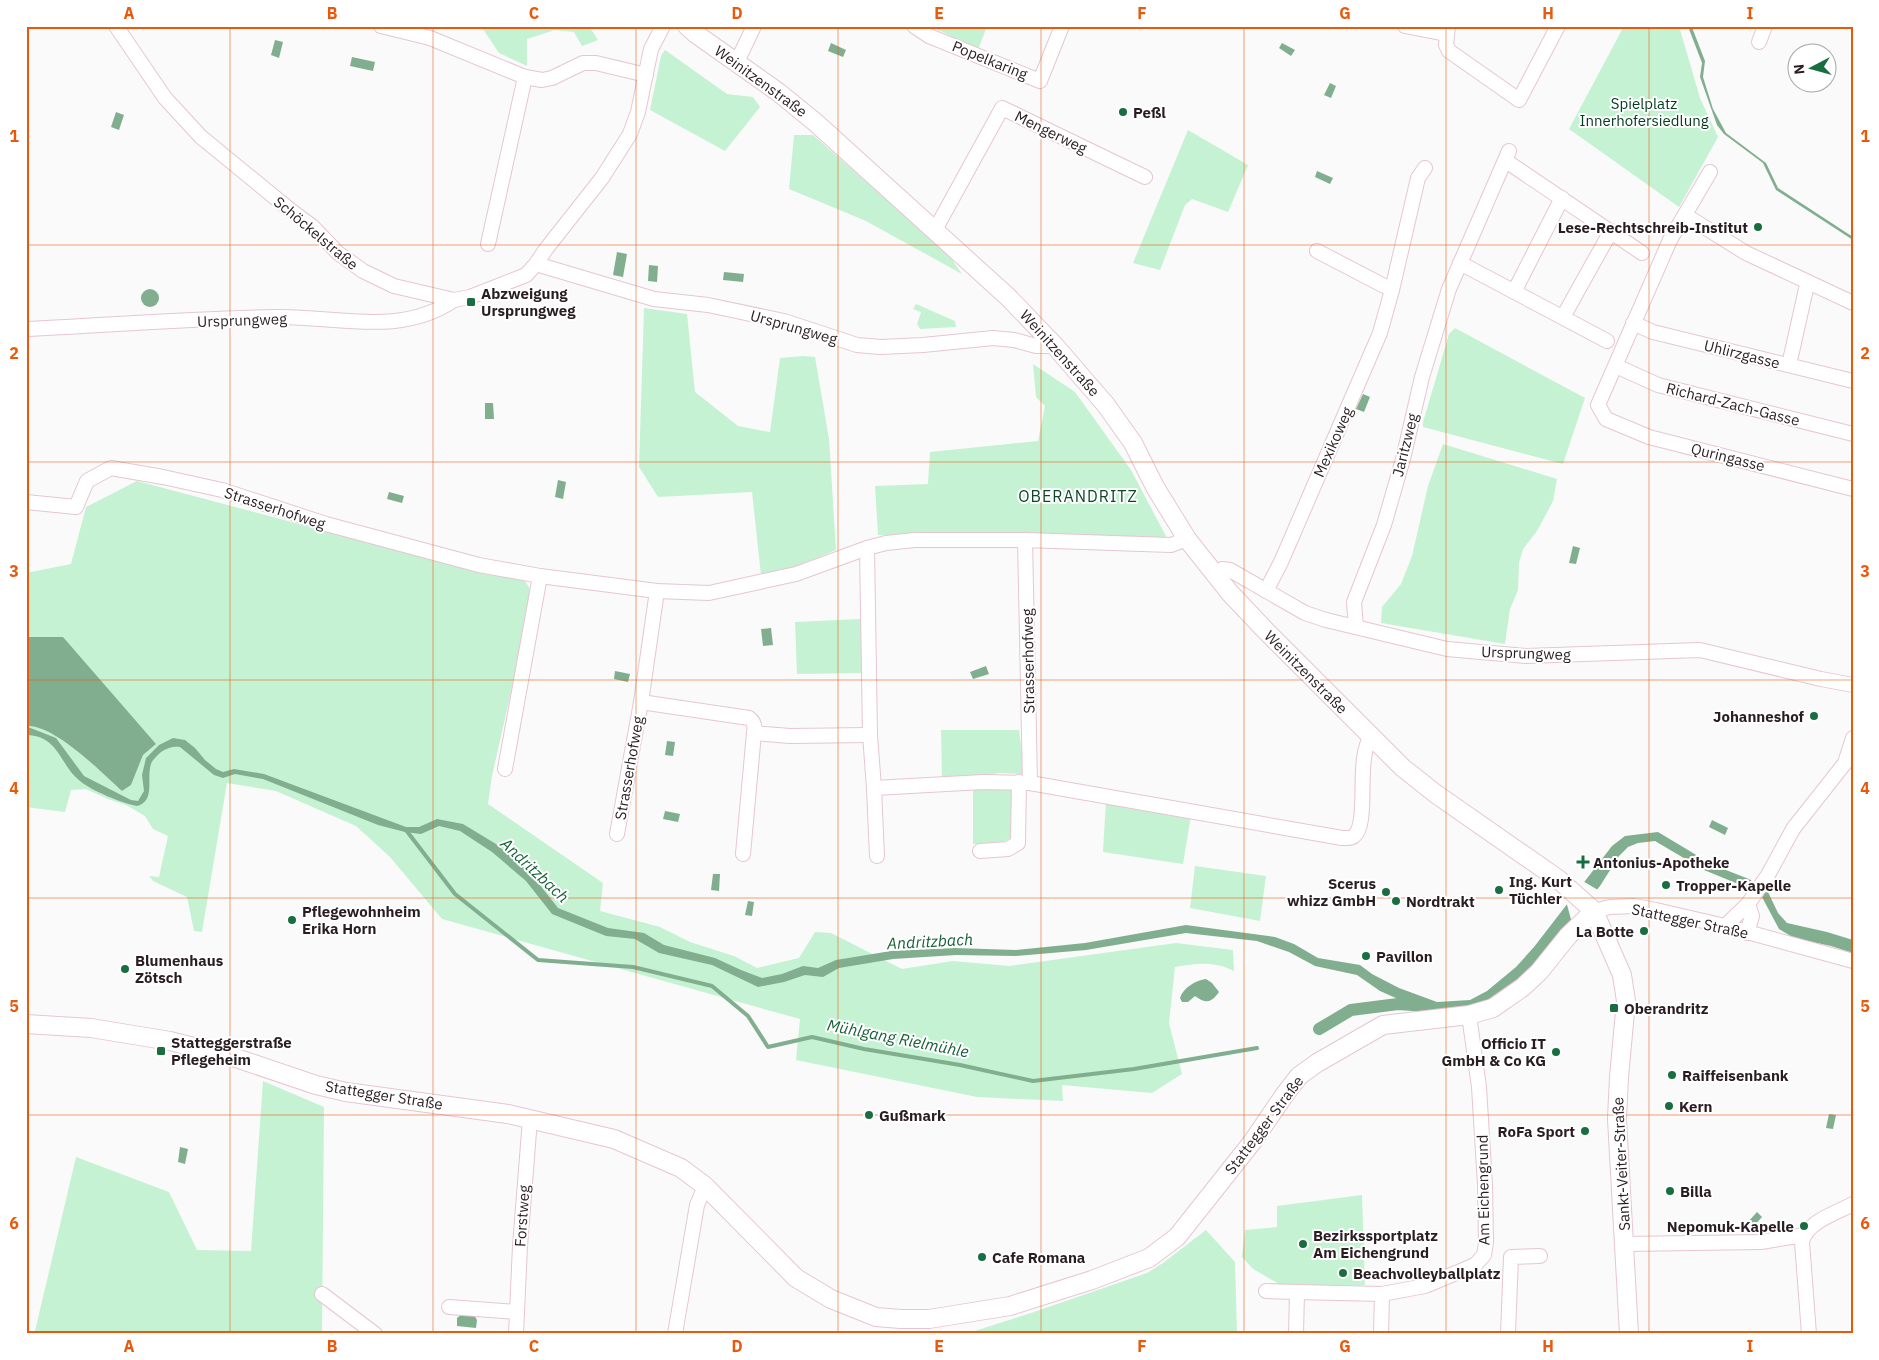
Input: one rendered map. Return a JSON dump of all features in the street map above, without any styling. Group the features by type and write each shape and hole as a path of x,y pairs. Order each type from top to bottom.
{"main road":[{"name":"Weinitzenstraße","path":"687,26 778,92 814,122 1008,297 1056,346 1106,405 1133,443 1155,487 1187,539 1215,575 1266,631 1371,737 1403,768 1436,794 1542,867 1591,908"},
{"name":"Stattegger Straße","path":"26,1024 91,1028 170,1041 233,1057 316,1085 346,1092 441,1104 530,1119 614,1139 681,1168 705,1186 796,1278 831,1299 876,1316 914,1320 945,1317 1010,1306 1100,1277 1149,1258 1177,1238 1253,1141 1294,1081 1316,1063 1383,1025 1469,1016 1493,1008 1523,987 1539,972 1591,908"},
{"name":"Sankt-Veiter-Straße","path":"1591,908 1622,975 1626,1001 1617,1119 1629,1334"}],"street":[{"name":"Schöckelstraße","path":"116,26 165,98 200,137 313,227 338,253 363,271 394,286 454,300 470,297 526,275 602,178 630,134 638,112 651,49 663,26"},
{"path":"381,26 434,40 525,77 542,80 552,78 583,63 596,63 646,75"},
{"path":"737,62 754,26"},
{"name":"Popelkaring","path":"914,26 929,36 1040,81 1062,26"},
{"path":"1405,26 1447,30 1446,45 1449,51 1519,100 1558,26"},
{"path":"1759,42 1765,26"},
{"path":"488,244 525,77"},
{"name":"Mengerweg","path":"934,230 1002,108 1145,177"},
{"name":"Jaritzweg","path":"1360,628 1354,602 1384,525 1422,377 1449,289 1507,156 1562,198 1642,253"},
{"name":"Mexikoweg","path":"1266,592 1281,562 1380,333 1418,178 1425,168"},
{"path":"1616,366 1670,240 1710,172"},
{"path":"1514,292 1562,198"},
{"path":"1685,215 1738,248 1853,303"},
{"path":"1563,317 1611,231"},
{"path":"1317,251 1392,290"},
{"path":"1460,263 1607,341"},
{"name":"Ursprungweg","path":"536,264 654,299 708,306 784,321 856,345 882,347 932,345 983,339 1014,340 1036,346 1056,346"},
{"path":"1789,365 1809,283"},
{"name":"Ursprungweg","path":"26,329 278,317 366,323 413,319 443,307 454,300"},
{"name":"Uhlirzgasse","path":"1633,323 1653,332 1853,381"},
{"name":"Quringasse","path":"1616,366 1598,405 1606,419 1649,437 1853,489"},
{"name":"Richard-Zach-Gasse","path":"1616,366 1658,385 1853,434"},
{"name":"Strasserhofweg","path":"26,502 76,506 87,481 111,468 222,490 326,524 480,565 540,576 657,591 709,593 796,574 886,543 915,540 1025,540 1171,545 1187,539"},
{"name":"Strasserhofweg","path":"980,851 1008,849 1018,842 1024,782 1025,540"},
{"path":"867,548 870,735 878,856"},
{"name":"Ursprungweg","path":"1215,575 1222,569 1230,570 1305,613 1447,649 1526,656 1700,650 1853,685"},
{"path":"505,769 540,576"},
{"name":"Strasserhofweg","path":"617,834 641,702 657,591"},
{"name":"Strasserhofweg","path":"641,702 749,718 753,721 755,727 754,734"},
{"path":"743,854 754,734 790,736 870,735"},
{"path":"874,788 1024,782 1342,838 1353,837 1356,834 1360,821 1365,749 1371,737"},
{"path":"1725,926 1751,900 1777,862 1793,830 1845,763 1853,738"},
{"path":"1747,933 1752,916 1751,900"},
{"name":"Stattegger Straße","path":"1591,908 1634,906 1725,926 1853,961"},
{"name":"Am Eichengrund","path":"1266,1291 1382,1294 1425,1286 1475,1265 1484,1255 1486,1243 1479,1087 1469,1016"},
{"name":"Forstweg","path":"516,1334 520,1246 530,1119"},
{"path":"675,1334 697,1205 705,1186"},
{"path":"1809,1334 1802,1242 1804,1235 1810,1227 1853,1204"},
{"path":"1625,1244 1761,1242 1804,1235"},
{"path":"1508,1334 1512,1257 1540,1256"},
{"path":"1296,1334 1297,1292"},
{"path":"322,1294 375,1334"},
{"path":"1381,1334 1382,1294"},
{"path":"449,1307 517,1312"}],"green space":[{"path":"481,26 589,26 598,40 582,46 574,32 555,30 527,39 527,66 499,53"},
{"path":"936,26 987,26 978,50 935,28"},
{"name":"Spielplatz Innerhofersiedlung","path":"1624,26 1679,26 1700,98 1718,137 1679,207 1569,129"},
{"path":"665,50 727,94 753,97 760,107 725,151 650,110 661,56"},
{"path":"1188,130 1248,165 1228,212 1192,199 1185,205 1160,270 1133,263"},
{"path":"794,135 813,135 948,254 962,274 866,221 789,189"},
{"path":"916,304 955,321 956,327 920,329 917,324 921,312 913,309"},
{"path":"644,308 687,314 695,392 738,426 770,432 780,358 815,357 829,439 836,550 789,569 761,575 752,492 658,497 639,467"},
{"path":"1455,328 1585,398 1563,464 1423,427 1449,334"},
{"path":"1033,364 1075,392 1131,470 1168,540 1027,535 878,535 875,486 928,484 930,452 1038,441 1045,406 1036,397"},
{"path":"1443,444 1557,479 1553,501 1537,531 1523,549 1519,563 1518,590 1510,609 1505,644 1381,623 1382,607 1401,584 1412,556 1428,486"},
{"path":"137,481 424,557 524,579 533,594 492,776 488,804 603,883 600,911 660,927 690,942 734,956 757,968 799,958 815,932 831,933 902,969 953,961 1009,966 1176,943 1233,950 1234,971 1213,964 1175,967 1169,1023 1182,1074 1152,1093 1062,1085 1063,1101 977,1097 796,1060 800,1019 442,919 390,857 356,826 276,791 227,783 202,932 194,931 187,897 153,881 149,876 159,877 168,836 153,829 145,816 126,805 86,789 71,790 65,812 26,807 26,726 37,727 63,741 122,791 131,785 143,755 156,744 41,638 26,637 26,573 71,564 86,507"},
{"path":"861,619 863,673 797,674 795,622"},
{"path":"941,730 1019,730 1024,768 1022,774 1000,773 942,781"},
{"path":"973,785 1014,787 1011,838 1000,843 973,844"},
{"path":"1106,801 1191,815 1183,864 1103,852"},
{"path":"1195,866 1266,876 1260,921 1190,908"},
{"path":"263,1081 324,1107 322,1334 26,1334 26,1332 35,1331 76,1157 169,1192 197,1250 251,1251"},
{"name":"Bezirkssportplatz Am Eichengrund","path":"1362,1195 1365,1285 1279,1284 1253,1269 1242,1257 1245,1230 1277,1227 1277,1206"},
{"path":"1206,1230 1235,1262 1237,1334 965,1334 1147,1273"}],"shaded area":[{"path":"1690,26 1694,26 1693,30 1705,61 1703,77 1713,109 1726,133 1766,163 1778,188 1853,237 1853,240 1776,190 1763,163 1724,134 1717,125 1700,77 1702,63 1689,29"},
{"path":"275,40 283,42 279,58 271,55"},
{"path":"831,43 846,50 843,57 828,51"},
{"path":"1282,43 1295,50 1291,56 1279,48"},
{"path":"352,57 375,62 373,71 350,66"},
{"path":"1330,83 1336,86 1331,98 1324,95"},
{"path":"116,112 124,115 119,130 111,127"},
{"path":"1317,171 1333,178 1330,184 1315,177"},
{"path":"617,252 627,254 623,277 613,275"},
{"path":"649,265 658,266 657,282 648,281"},
{"path":"724,272 744,274 743,282 723,280"},
{"path":"150,289 156,292 159,298 156,304 150,307 144,304 141,298 144,292"},
{"path":"1363,394 1370,397 1364,412 1356,409"},
{"path":"485,403 493,403 494,419 485,419"},
{"path":"558,480 566,482 563,499 555,497"},
{"path":"389,492 404,496 402,503 387,499"},
{"path":"1573,546 1580,548 1576,564 1569,563"},
{"path":"771,628 773,645 763,646 761,629"},
{"path":"26,637 63,637 156,744 143,755 131,785 122,791 63,741 37,727 26,726"},
{"path":"986,666 989,674 973,679 970,672"},
{"path":"615,671 630,674 628,682 614,679"},
{"path":"28,727 56,738 84,776 131,800 138,801 144,791 142,775 146,758 159,745 173,738 185,740 205,760 223,772 234,769 264,774 406,827 419,827 437,819 463,824 496,844 532,875 558,908 608,928 644,933 664,945 715,958 762,978 782,974 803,966 818,968 836,960 891,951 955,948 1016,950 1085,943 1186,925 1275,937 1294,944 1318,958 1360,965 1372,974 1399,988 1437,1002 1470,1000 1487,991 1516,967 1534,947 1612,846 1625,836 1658,832 1713,865 1749,879 1768,892 1778,913 1787,923 1853,940 1853,953 1794,938 1779,929 1762,897 1748,888 1704,870 1655,841 1638,843 1628,847 1619,856 1600,886 1528,972 1490,1003 1467,1011 1425,1011 1380,991 1357,975 1315,966 1289,952 1257,941 1186,933 1086,950 1015,956 956,955 893,959 839,968 823,977 805,975 784,982 758,987 712,965 659,953 635,939 606,936 552,914 526,881 492,852 460,831 439,826 421,834 378,825 263,779 235,774 223,778 214,775 180,747 163,751 153,761 150,770 148,794 143,803 137,806 107,796 80,781 73,775 58,752 46,740 37,736 26,735 26,728"},
{"path":"667,741 675,742 673,756 665,755"},
{"path":"665,811 680,814 678,822 663,819"},
{"path":"1712,820 1728,828 1725,835 1709,827"},
{"path":"713,874 720,874 719,891 711,890"},
{"path":"748,901 754,902 752,916 745,915"},
{"path":"1206,979 1219,992 1211,1000 1205,1001 1195,996 1188,1002 1182,1002 1180,998 1187,988 1194,983"},
{"path":"1829,1114 1836,1115 1833,1129 1826,1128"},
{"path":"180,1147 188,1149 185,1164 178,1162"},
{"path":"1757,1212 1762,1217 1753,1227 1748,1222"},
{"path":"462,1314 474,1315 477,1320 476,1328 457,1326 457,1318"}],"pier":[{"path":"1581,880 1598,890 1572,923 1566,901"}],"waterway":[{"name":"Mühlgang Rielmühle","path":"406,830 455,894 538,960 633,967 712,986 748,1016 768,1047 812,1037 864,1049 960,1065 1033,1081 1134,1069 1257,1048"},
{"name":"Mühlgang Rielmühle","path":"1319,1029 1351,1010 1398,1004 1428,1006"}],"place":[{"name":"Peßl","path":"1123,112"},
{"name":"Lese-Rechtschreib-Institut","path":"1758,227"},
{"name":"Abzweigung Ursprungweg","path":"471,302"},
{"name":"Johanneshof","path":"1814,716"},
{"name":"Antonius-Apotheke","path":"1583,862"},
{"name":"Tropper-Kapelle","path":"1666,885"},
{"name":"Ing. Kurt Tüchler","path":"1499,890"},
{"name":"Scerus whizz GmbH","path":"1386,892"},
{"name":"Nordtrakt","path":"1396,901"},
{"name":"Pflegewohnheim Erika Horn","path":"292,920"},
{"name":"La Botte","path":"1644,931"},
{"name":"Pavillon","path":"1366,956"},
{"name":"Blumenhaus Zötsch","path":"125,969"},
{"name":"Oberandritz","path":"1614,1008"},
{"name":"Statteggerstraße Pflegeheim","path":"161,1051"},
{"name":"Officio IT GmbH & Co KG","path":"1556,1052"},
{"name":"Raiffeisenbank","path":"1672,1075"},
{"name":"Kern","path":"1669,1106"},
{"name":"Gußmark","path":"869,1115"},
{"name":"RoFa Sport","path":"1585,1131"},
{"name":"Billa","path":"1670,1191"},
{"name":"Nepomuk-Kapelle","path":"1804,1226"},
{"name":"Bezirkssportplatz Am Eichengrund","path":"1303,1244"},
{"name":"Cafe Romana","path":"982,1257"},
{"name":"Beachvolleyballplatz","path":"1343,1273"}],"district":[{"name":"OBERANDRITZ","path":"1078,496"}],"water label":[{"name":"Andritzbach","path":"535,870"},
{"name":"Andritzbach","path":"930,941"}]}
